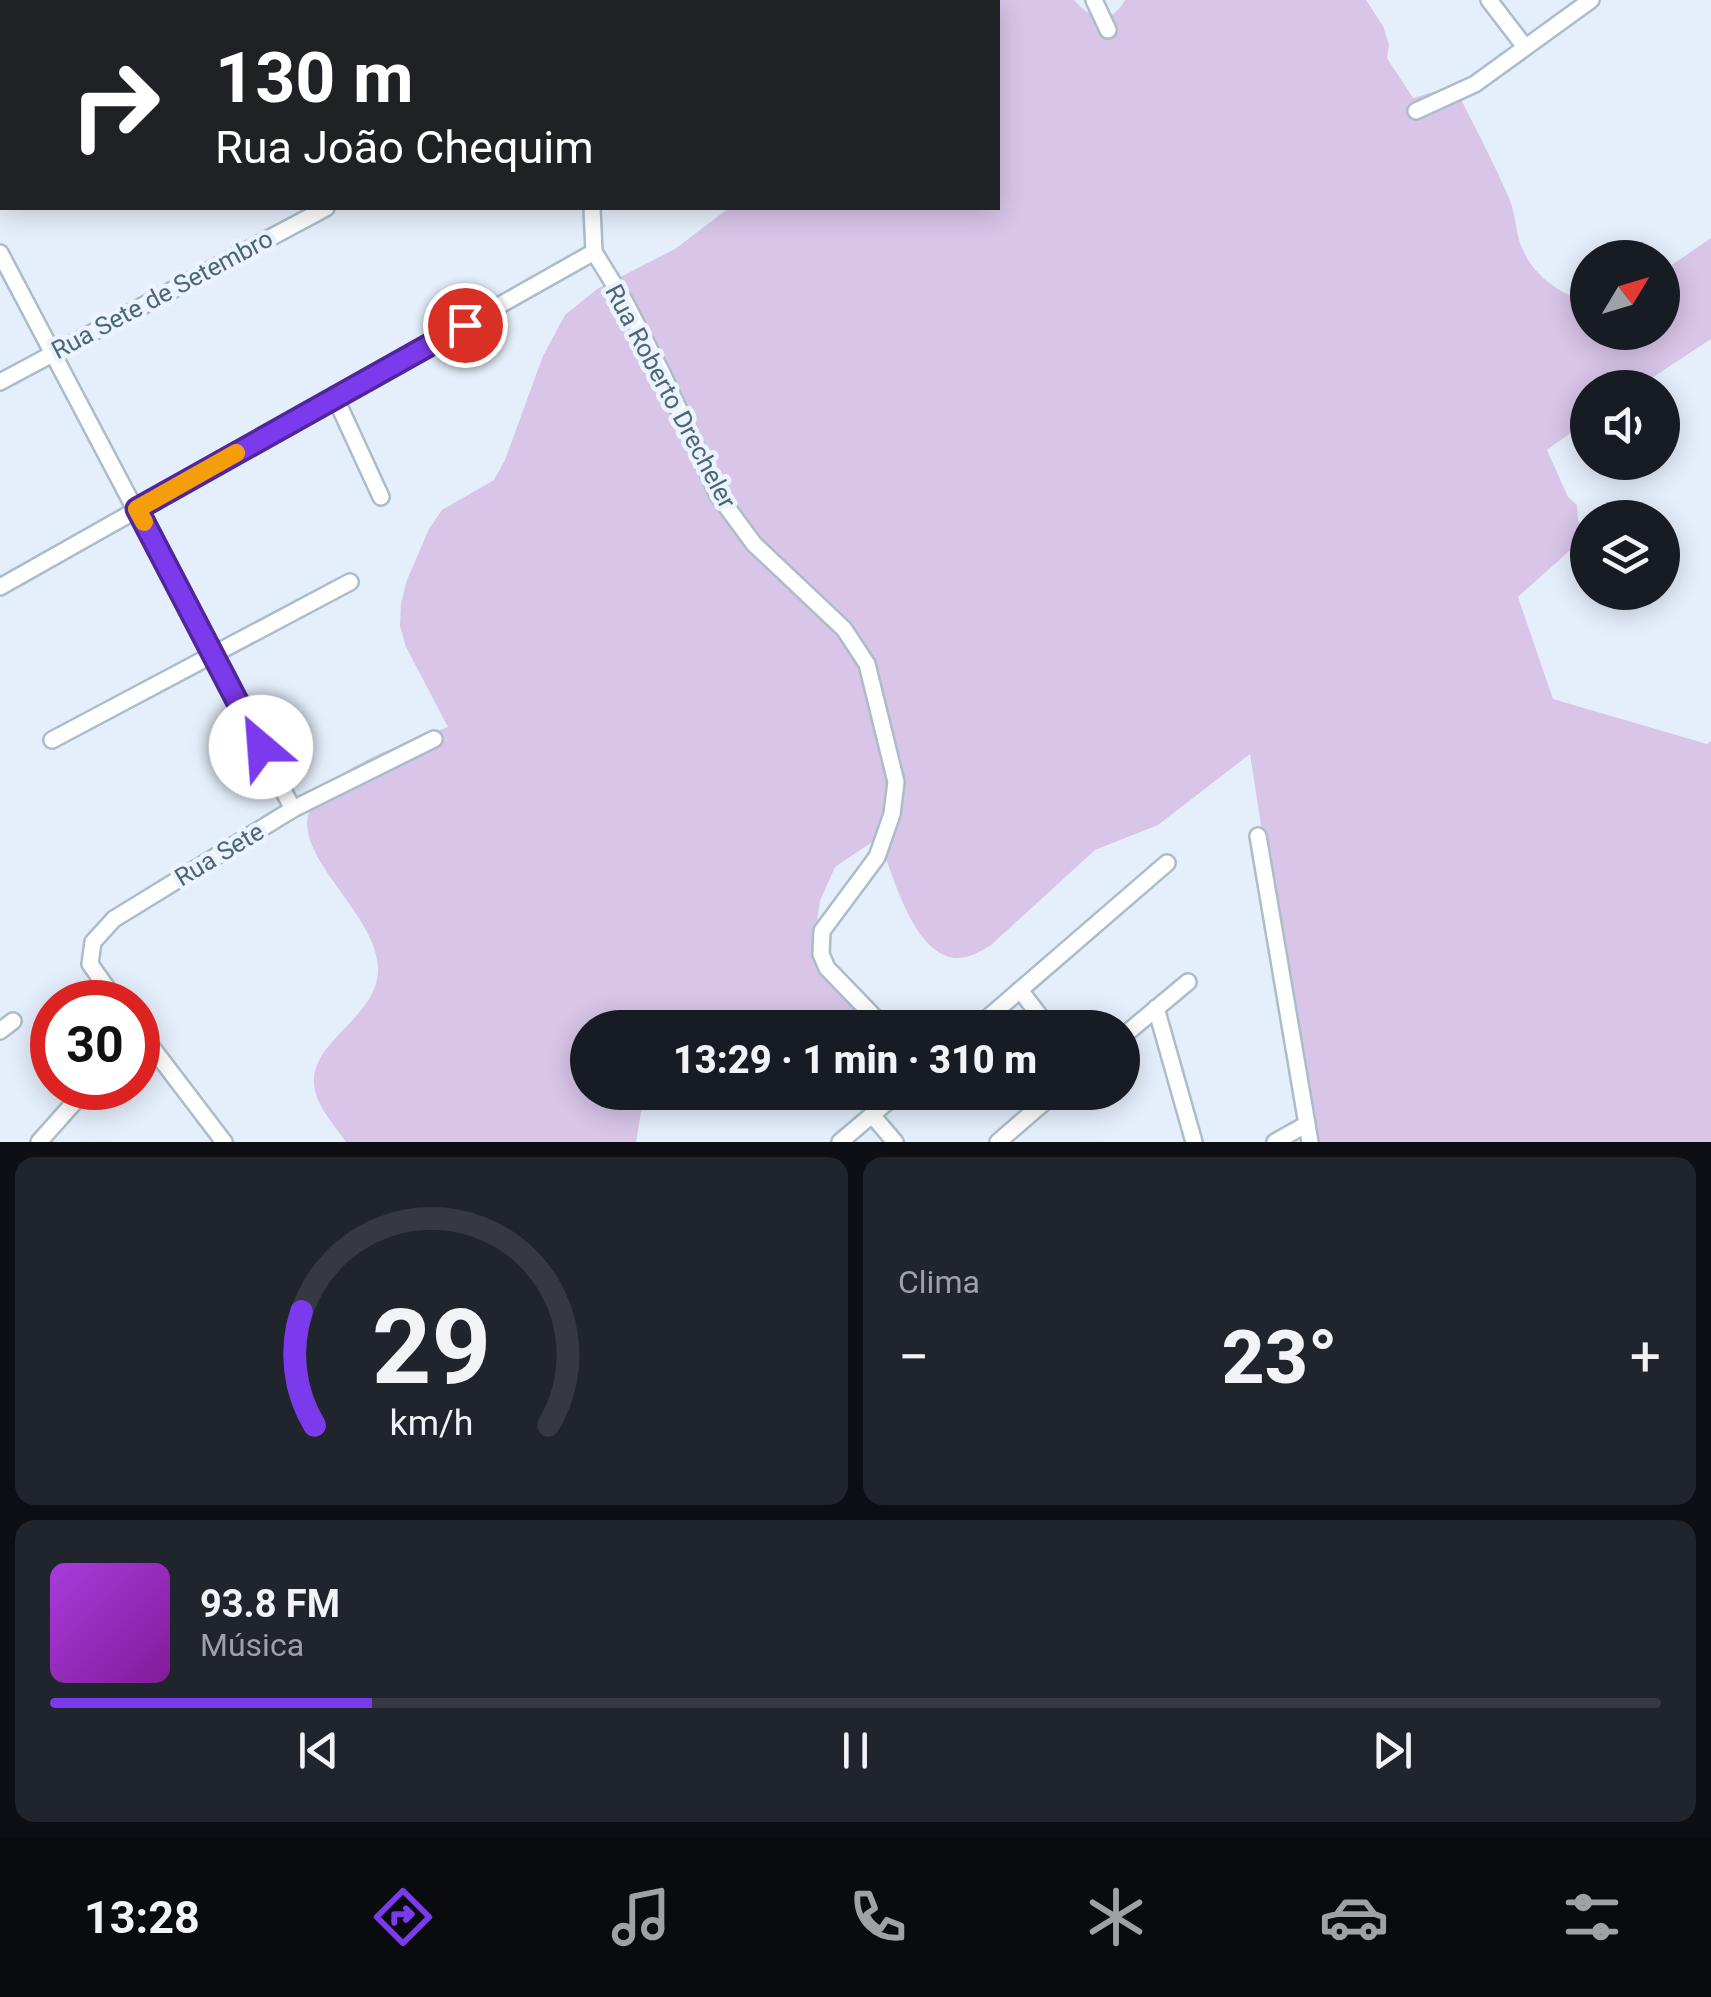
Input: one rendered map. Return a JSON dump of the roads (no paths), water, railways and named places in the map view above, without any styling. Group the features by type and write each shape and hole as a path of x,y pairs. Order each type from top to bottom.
{"street":[{"path":"1094,0 1108,30"},
{"path":"1489,0 1525,48"},
{"path":"1416,111 1475,84 1591,0"},
{"name":"Rua Sete de Setembro","path":"0,382 322,210"},
{"name":"Rua Roberto Drecheler","path":"592,210 594,252 632,316 718,495 754,544 844,629 868,664 896,782 892,814 876,857 822,932 821,954 827,968 868,1010"},
{"path":"0,587 594,252"},
{"path":"0,254 293,809"},
{"path":"336,398 382,497"},
{"path":"52,740 350,582"},
{"name":"Rua Sete","path":"101,980 90,964 93,942 114,919 293,809 434,739"},
{"path":"1258,836 1310,1142"},
{"path":"997,1010 1166,863"},
{"path":"1140,1022 1188,982"},
{"path":"1020,990 1035,1010"},
{"path":"1156,1008 1194,1142"},
{"path":"160,1059 224,1142"},
{"path":"38,1142 67,1110"},
{"path":"840,1142 878,1110"},
{"path":"998,1142 1035,1110"},
{"path":"872,1115 895,1142"},
{"path":"1276,1142 1307,1124"}]}
